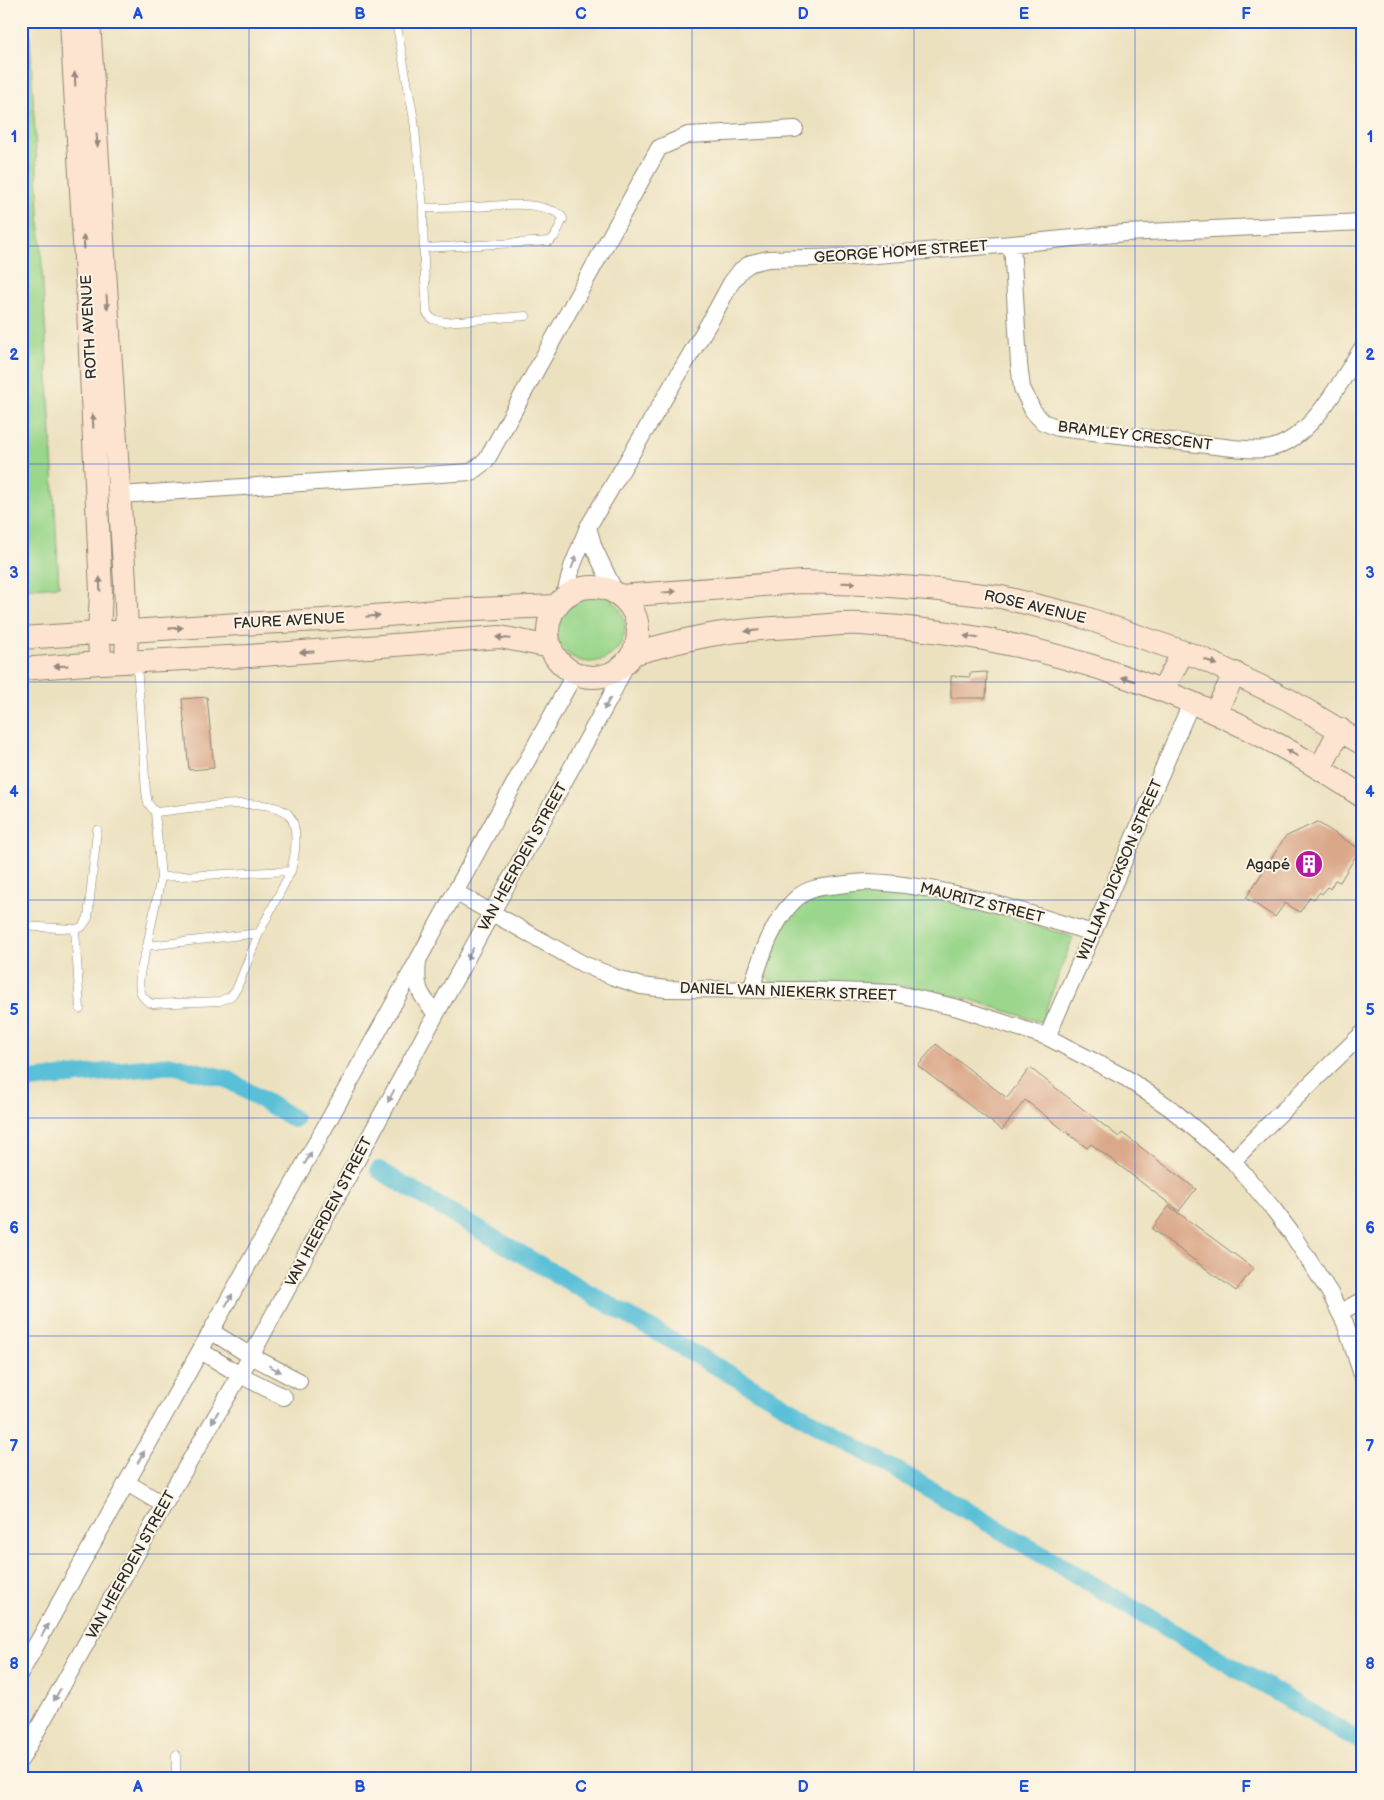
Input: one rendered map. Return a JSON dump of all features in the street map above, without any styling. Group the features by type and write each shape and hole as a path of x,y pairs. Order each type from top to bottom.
{"street":[{"name":"ROTH AVENUE","path":"71,21 89,319 101,592 100,663"},
{"name":"ROTH AVENUE","path":"89,21 127,631 132,662"},
{"path":"119,495 471,472 486,461 659,148 688,136 795,129"},
{"name":"GEORGE HOME STREET","path":"560,602 588,528 731,283 741,270 751,263 768,260 852,256 1012,244 1125,233 1363,222"},
{"name":"BRAMLEY CRESCENT","path":"1012,244 1022,388 1033,411 1043,422 1058,428 1233,448 1261,450 1273,448 1302,431 1318,415 1363,347"},
{"path":"588,528 594,548 618,594 630,605 636,617 638,629 637,642 630,657 620,668 609,674 598,677 575,673 562,664 551,647 548,630 552,613 560,602 572,592 589,587 598,587 618,594"},
{"name":"ROSE AVENUE","path":"618,594 800,582 865,584 1001,597 1083,617 1234,672 1289,700 1363,744"},
{"name":"FAURE AVENUE","path":"21,638 323,620 560,602"},
{"path":"323,620 331,650"},
{"path":"630,657 691,639 723,633 800,626 860,624 929,630 994,641 1060,656 1163,690 1256,733 1320,769 1363,797"},
{"name":"FAURE AVENUE","path":"21,669 331,650 500,637 551,647"},
{"path":"1163,690 1183,652"},
{"name":"VAN HEERDEN STREET","path":"21,1759 164,1505 251,1356 611,696 630,657"},
{"path":"1215,713 1234,672"},
{"path":"21,1672 212,1332 575,673"},
{"name":"WILLIAM DICKSON STREET","path":"1047,1037 1191,703"},
{"path":"1320,769 1340,729"},
{"name":"MAURITZ STREET","path":"751,990 758,966 771,935 789,906 811,889 822,887 866,882 918,887 992,903 1093,933"},
{"name":"DANIEL VAN NIEKERK STREET","path":"455,892 584,964 614,977 642,986 667,989 894,993 958,1008 1047,1037 1126,1078 1170,1108 1233,1161 1292,1234 1340,1312 1363,1378"},
{"path":"418,960 416,979 422,998 436,1014"},
{"path":"1233,1161 1266,1126 1363,1033"},
{"path":"1340,1312 1363,1300"},
{"path":"212,1332 251,1356 299,1381"},
{"path":"201,1351 240,1375 284,1397"},
{"path":"127,1482 164,1505"}],"lane":[{"path":"396,21 414,120 423,208 427,313 432,319 444,322 526,316"},
{"path":"423,208 520,205 553,210 561,215 563,219 550,240 424,248"},
{"path":"132,662 146,792 148,803 154,812 161,877 139,990 142,997 147,1002 153,1004 220,1001 232,996 237,988 259,933 292,871 296,844 294,826 289,815 283,811 261,805 243,803 154,812"},
{"path":"21,926 75,929 82,927 88,918 98,830"},
{"path":"161,877 292,871"},
{"path":"75,929 80,1009"},
{"path":"147,946 259,933"},
{"path":"176,1755 176,1779"},
{"path":"21,1774 31,1779"}],"green space":[{"path":"21,21 29,21 59,586 21,589"},
{"path":"590,592 609,598 619,608 625,627 619,646 609,656 590,662 571,656 561,646 555,627 561,608 571,598"},
{"path":"819,889 874,889 974,906 1073,937 1041,1022 968,999 904,986 771,982 765,974 765,959 802,897"}],"building":[{"path":"987,672 986,698 951,698 951,676 970,677 970,673"},
{"path":"207,697 214,768 189,770 182,699"},
{"name":"Agapé","path":"1317,822 1360,849 1340,882 1335,880 1330,889 1328,887 1322,894 1320,892 1314,899 1310,897 1300,912 1285,903 1275,917 1246,898 1285,837"},
{"path":"936,1044 1007,1098 1030,1068 1119,1137 1122,1133 1196,1189 1179,1211 1091,1144 1087,1148 1025,1100 1002,1130 918,1066"},
{"path":"1169,1206 1253,1268 1236,1291 1152,1229"}],"waterway":[{"path":"21,1081 172,1065 227,1079 294,1119"},
{"path":"379,1170 1363,1743"}],"place":[{"name":"Agapé","path":"1309,864"}]}
